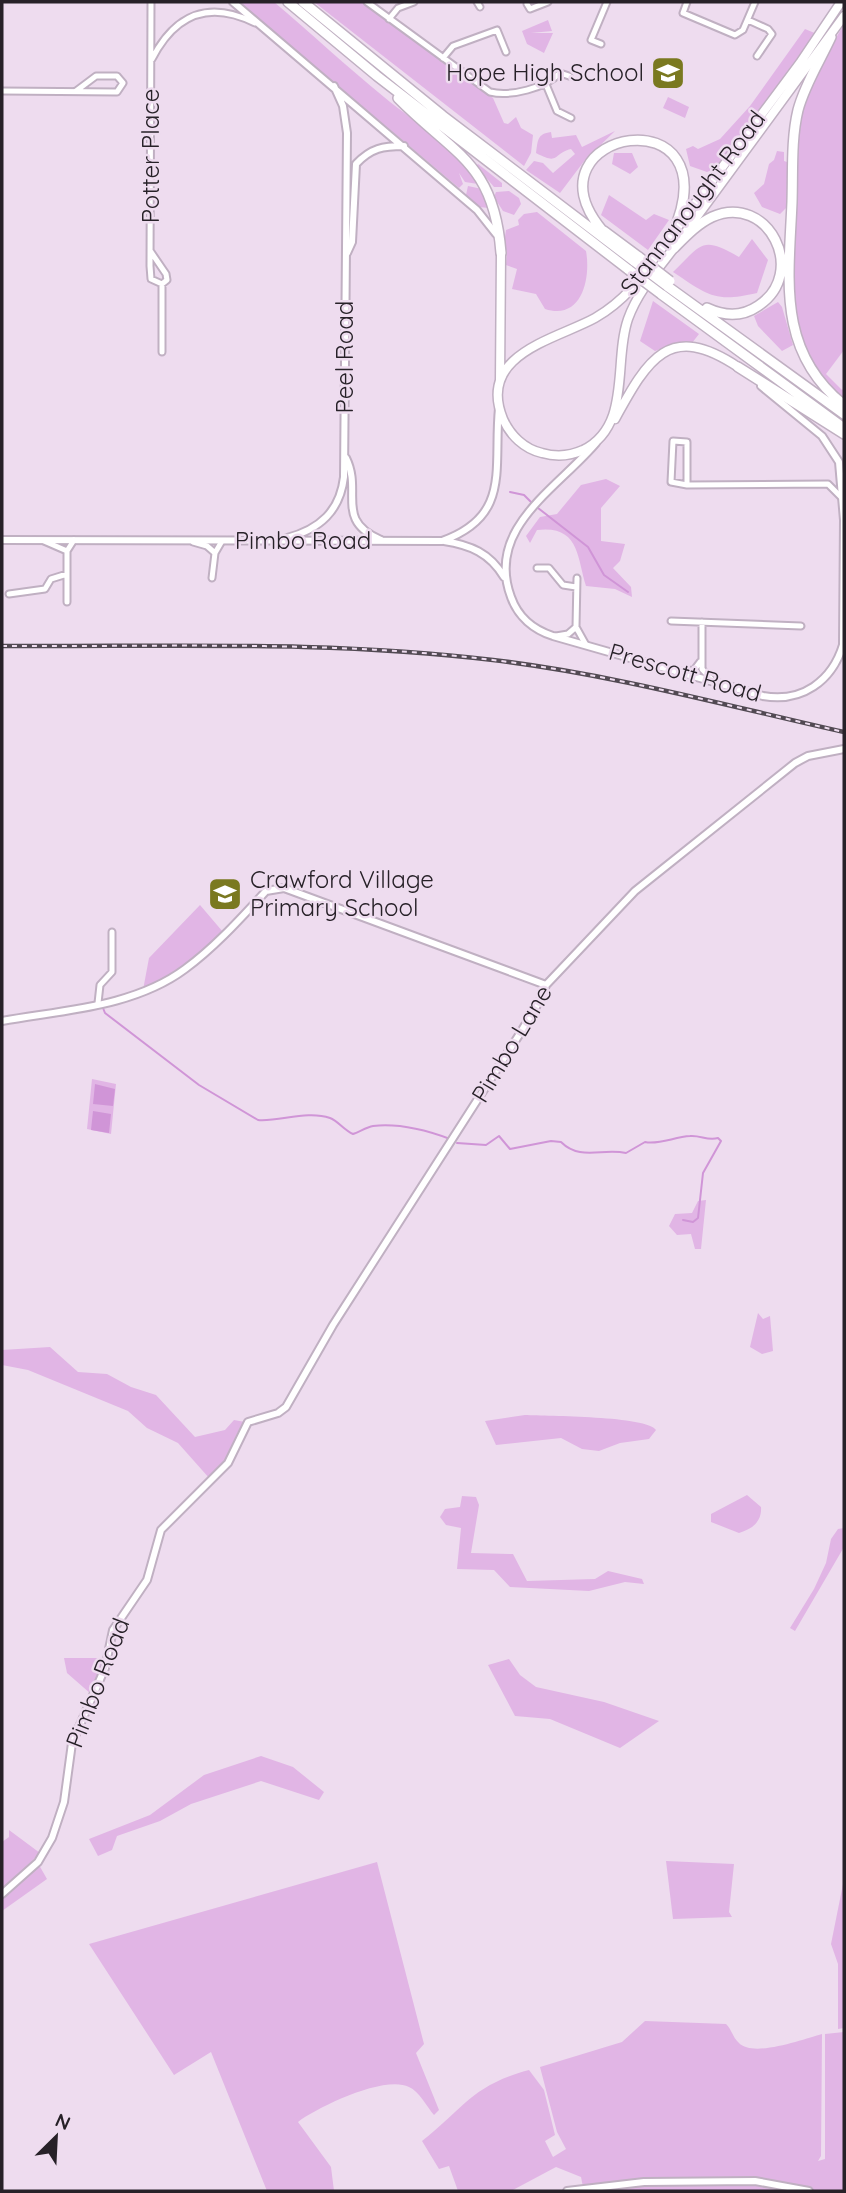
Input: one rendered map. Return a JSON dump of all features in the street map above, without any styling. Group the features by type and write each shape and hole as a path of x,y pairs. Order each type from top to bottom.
{"highway":[{"path":"288,2 377,76 471,163 484,182 497,214 501,253"},
{"path":"303,2 634,263"},
{"path":"831,37 805,92 795,130 788,294 799,346 811,371 844,405"},
{"path":"377,76 844,414"},
{"path":"634,263 592,218 584,201 586,174 595,158 610,145 636,139 653,142 669,152 684,175 685,202 672,235"},
{"path":"527,180 603,230"},
{"path":"674,248 698,225 719,214 733,213 757,218 774,235 783,260 781,275 772,295 753,309 736,314 707,308"},
{"path":"666,287 707,308 780,368"},
{"path":"666,287 844,428"},
{"path":"738,367 844,434"}],"main road":[{"name":"Stannanought Road","path":"841,2 632,288 593,320 523,351 506,371 500,388 499,406 503,419 518,440 537,452 551,456 574,453 600,439 609,427 617,399 628,318 644,288 844,16"},
{"path":"500,388 501,253"},
{"name":"Prescott Road","path":"609,427 641,374 657,355 670,348 696,346 738,367"}],"street":[{"name":"Potter Place","path":"151,2 151,279 162,284"},
{"path":"233,2 486,219 501,253"},
{"path":"367,2 481,87 498,93 516,93 545,82 560,72 569,76"},
{"path":"388,19 398,8 414,2"},
{"path":"527,4 530,9 548,2"},
{"path":"601,44 591,40 607,2"},
{"path":"687,2 683,13 732,34 741,33 755,2"},
{"name":"Potter Place","path":"152,59 168,33 197,13 231,13 261,26"},
{"path":"748,20 772,34 760,53 754,47"},
{"path":"443,58 453,46 497,30 506,52"},
{"path":"2,91 98,92 120,91 122,80 117,76 99,76 76,91"},
{"path":"90,80 92,89 98,92"},
{"path":"545,82 557,111 571,118"},
{"name":"Peel Road","path":"279,541 311,530 331,513 342,488 345,456 346,121 334,86"},
{"name":"Peel Road","path":"345,258 352,242 356,164 366,153 383,146 404,146"},
{"name":"Potter Place","path":"151,252 166,274 167,280 162,284"},
{"name":"Potter Place","path":"162,284 162,352"},
{"name":"Prescott Road","path":"505,580 513,603 524,619 553,636 771,698 804,692 825,678 834,666 843,645 841,467 835,453 822,436 738,367"},
{"name":"Pimbo Road","path":"2,540 442,541 458,535 478,522 489,508 496,488 499,406"},
{"path":"505,580 510,539 519,523 600,439"},
{"path":"687,485 687,442 673,441 671,482 687,485 828,484 837,490 842,500"},
{"name":"Peel Road","path":"345,456 352,469 351,506 355,520 369,534 384,541"},
{"path":"828,484 836,477 841,467"},
{"path":"42,540 67,551"},
{"path":"67,602 67,551 74,540"},
{"path":"187,541 207,546 215,553"},
{"path":"212,578 215,553 222,541"},
{"path":"442,541 477,550 495,565 505,580"},
{"path":"537,568 549,568 563,585 576,587"},
{"path":"9,594 45,589 51,579 67,574"},
{"path":"577,578 576,626 586,645"},
{"path":"671,621 801,626"},
{"path":"702,622 701,659 704,674 717,683"},
{"path":"553,636 568,634 576,626"},
{"path":"670,670 694,670 701,659"},
{"name":"Pimbo Lane","path":"261,1416 278,1413 286,1407 332,1325 519,1035 544,993 545,985 607,918 655,874 702,840 795,763 808,756 844,748"},
{"path":"2,1021 137,994 184,970 270,890 284,888 545,985"},
{"path":"98,1003 100,985 112,972 112,933"},
{"name":"Pimbo Road","path":"2,1894 38,1862 52,1838 64,1802 72,1743 106,1668 113,1630 147,1580 161,1530 218,1476 234,1456 248,1422 261,1416"},
{"path":"567,2191 644,2182 755,2181 809,2191"}],"shaded area":[{"path":"239,2 274,2 370,86 435,136 458,158 478,184 465,182 459,173 463,184 459,188"},
{"path":"314,2 364,2 493,98 504,123 508,124 516,117 521,128 533,135 531,153 524,166"},
{"path":"548,20 552,31 531,33 553,33 544,53 527,44 522,31"},
{"path":"844,24 844,350 826,374 842,390 844,388 844,401 812,362 799,335 795,315 792,252 795,178 802,115 815,77"},
{"path":"805,29 817,34 717,168 707,172 690,166 686,149 693,146 698,149 720,139 750,106"},
{"path":"668,97 689,107 685,118 663,108"},
{"path":"615,131 585,160 560,193 526,170 534,161 543,163 553,173 575,154 571,149 553,159 536,153 538,141 543,134 551,132 552,138 576,135 582,147"},
{"path":"777,151 784,152 784,161 790,163 789,205 780,214 762,207 754,193 764,184 769,164 774,160"},
{"path":"614,153 632,153 638,167 630,174 612,164"},
{"path":"478,164 502,183 502,187 494,187 476,166"},
{"path":"468,186 482,189 489,208 479,207 466,195"},
{"path":"509,191 519,198 521,204 514,215 503,211 494,197 496,192"},
{"path":"609,195 646,220 654,214 669,220 648,250 601,215"},
{"path":"537,212 586,251 585,284 576,303 568,309 545,309 536,294 512,289 517,269 506,265 507,251 503,249 506,230 519,225 518,220 524,214"},
{"path":"752,239 768,260 757,293 731,297 712,295 673,272 703,246 717,246 739,257"},
{"path":"653,301 699,334 692,343 677,343 655,351 640,341"},
{"path":"778,302 782,307 793,345 782,351 758,326 754,316"},
{"path":"606,479 620,486 601,508 601,541 625,544 620,561 613,568 631,587 632,597 615,589 586,586 574,546 562,533 537,530 530,543 526,536 540,517 557,514 581,485"},
{"path":"200,905 223,932 183,968 143,990 149,958"},
{"path":"92,1079 116,1084 111,1134 87,1129"},
{"path":"95,1084 115,1089 113,1106 93,1104"},
{"path":"93,1111 111,1114 109,1133 91,1130"},
{"path":"706,1200 701,1249 695,1249 691,1234 677,1235 669,1226 675,1214 692,1213 698,1201"},
{"path":"758,1313 763,1319 770,1316 773,1351 762,1354 750,1347"},
{"path":"50,1347 78,1372 107,1374 131,1387 156,1395 195,1437 225,1430 234,1420 245,1422 222,1467 210,1479 178,1443 147,1428 128,1411 28,1370 2,1365 2,1350"},
{"path":"525,1415 617,1419 649,1425 656,1430 649,1439 620,1443 599,1451 582,1449 561,1438 496,1445 485,1421"},
{"path":"747,1495 761,1507 760,1517 752,1527 739,1533 711,1522 711,1514"},
{"path":"462,1496 476,1497 479,1505 471,1553 513,1554 527,1581 595,1579 608,1571 642,1579 644,1584 625,1582 589,1591 510,1587 494,1570 457,1569 461,1528 446,1525 440,1517 445,1509 460,1507"},
{"path":"844,1528 844,1547 795,1631 790,1628 826,1563 831,1539 838,1529"},
{"path":"64,1658 106,1658 91,1694 67,1673"},
{"path":"509,1659 520,1675 536,1687 604,1702 659,1721 620,1748 550,1719 515,1716 488,1665"},
{"path":"261,1756 293,1767 324,1792 319,1800 261,1781 191,1804 160,1821 117,1836 112,1850 98,1856 89,1839 150,1815 204,1775"},
{"path":"9,1830 40,1853 2,1890 2,1842 9,1837"},
{"path":"666,1861 734,1864 729,1912 732,1917 673,1919"},
{"path":"377,1862 424,2044 416,2053 439,2110 434,2115 416,2092 398,2084 368,2089 335,2101 298,2122 331,2167 334,2191 267,2191 211,2052 174,2075 89,1944"},
{"path":"39,1865 47,1879 2,1911 2,1899"},
{"path":"844,1879 844,2028 838,2029 838,1964 831,1944"},
{"path":"645,2021 726,2024 739,2043 755,2049 779,2046 822,2034 821,2156 818,2161 825,2159 825,2034 844,2032 844,2191 567,2191 583,2187 581,2177 556,2167 511,2191 458,2191 449,2166 439,2169 422,2141 481,2090 529,2070 544,2090 555,2135 545,2141 553,2157 566,2149 557,2132 540,2067 622,2042"}],"waterway":[{"path":"510,492 524,495 532,503"},
{"path":"538,508 588,547 604,575 628,592"},
{"path":"103,1008 105,1013 199,1085 258,1120 312,1115 333,1119 353,1134 373,1126 402,1126 450,1139"},
{"path":"457,1143 486,1145 499,1136 510,1149 551,1141 561,1142 568,1148 584,1153 626,1153 645,1142 690,1136 718,1138 721,1141 703,1173 698,1218 693,1222 683,1220"}],"railway":[{"path":"2,646 309,647 493,660 669,692 844,732"}],"place":[{"name":"Hope High School","path":"668,73"},
{"name":"Crawford Village Primary School","path":"225,894"}]}
